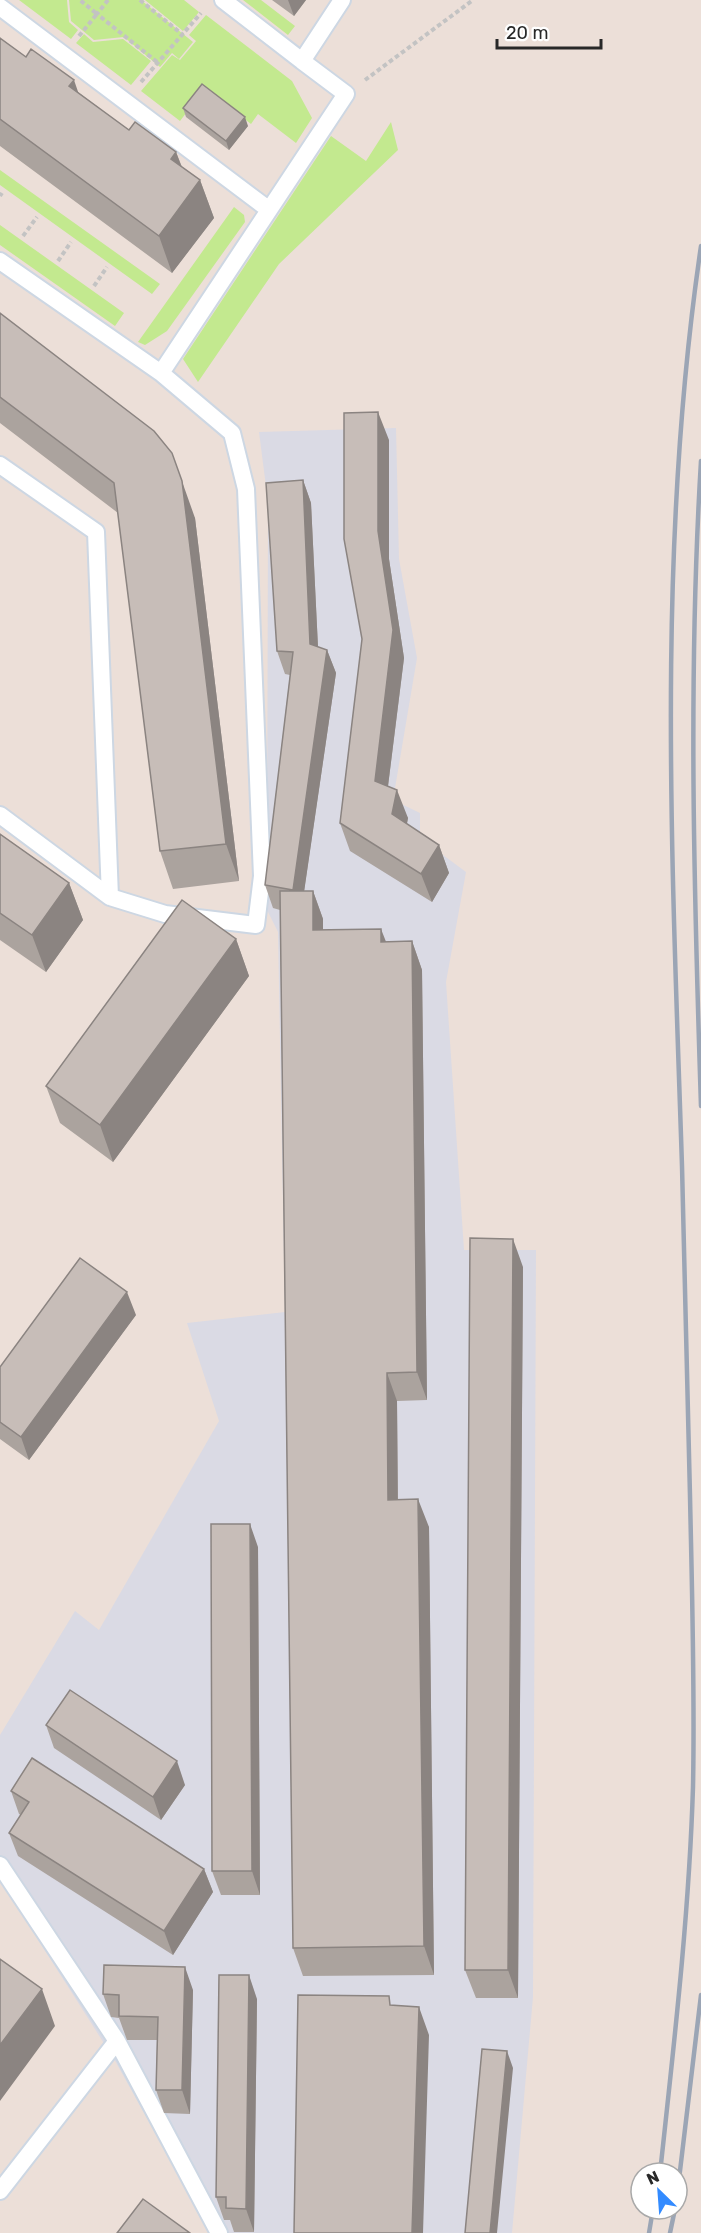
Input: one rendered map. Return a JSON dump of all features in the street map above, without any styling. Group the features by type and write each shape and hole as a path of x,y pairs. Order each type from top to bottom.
{"lane":[{"path":"161,372 346,94 223,0"},
{"path":"302,61 342,0"},
{"path":"0,7 268,209"},
{"path":"0,261 161,372 232,433 246,489 262,876 256,925 165,914 110,897 0,815"},
{"path":"0,465 96,532 110,897"},
{"path":"0,1865 117,2041 219,2233"},
{"path":"0,2191 117,2041"}],"path":[{"path":"80,0 157,62"},
{"path":"63,55 108,0"},
{"path":"140,0 183,35"},
{"path":"346,94 473,0"},
{"path":"125,102 157,62 163,56 165,57 205,9"},
{"path":"23,236 37,217"},
{"path":"58,261 71,242"},
{"path":"94,286 107,267"}],"shaded area":[{"path":"396,428 399,559 417,658 393,800 420,813 420,838 466,872 446,982 464,1250 536,1250 533,1997 512,2233 211,2233 114,2059 0,1880 0,1735 75,1611 99,1630 219,1421 187,1323 285,1312 278,932 267,910 268,502 259,432"}],"green space":[{"path":"19,0 67,0 69,22 78,30 71,39"},
{"path":"69,0 141,0 193,42 179,59 172,53 160,67 124,37 94,40 71,21"},
{"path":"145,0 184,0 199,12 183,31"},
{"path":"243,0 261,0 295,26 288,35"},
{"path":"206,15 292,81 312,118 296,143 258,114 251,124 205,88 180,121 141,91 172,55 180,60 196,41 189,35"},
{"path":"84,34 93,42 123,39 151,61 131,85 76,43"},
{"path":"391,122 398,150 279,264 198,382 183,359 331,136 366,161"},
{"path":"0,170 160,284 152,294 0,185"},
{"path":"234,207 244,215 245,222 167,331 145,345 138,342"},
{"path":"0,225 124,313 115,326 0,245"}],"building":[{"path":"0,38 26,57 31,49 74,80 69,86 129,130 135,122 176,152 171,159 200,180 159,236 0,119"},
{"path":"202,84 245,117 226,141 183,108"},
{"path":"0,313 154,431 172,453 182,481 226,844 160,851 114,483 0,397"},
{"path":"378,412 378,531 393,630 375,781 397,790 392,814 439,845 421,874 340,823 362,639 344,539 344,413"},
{"path":"303,480 310,644 327,650 293,890 265,885 293,652 277,651 266,483"},
{"path":"0,834 69,883 32,935 0,913"},
{"path":"280,891 313,891 313,930 381,929 381,942 412,941 417,1372 387,1373 388,1500 418,1499 424,1946 293,1948"},
{"path":"182,900 236,939 100,1125 46,1086"},
{"path":"470,1238 513,1239 508,1970 465,1970"},
{"path":"80,1258 127,1292 21,1437 0,1422 0,1367"},
{"path":"211,1524 250,1524 252,1871 212,1871"},
{"path":"70,1690 177,1761 153,1797 46,1725"},
{"path":"32,1758 204,1869 164,1931 9,1833 29,1802 11,1791"},
{"path":"0,1959 42,1989 0,2045"},
{"path":"104,1965 185,1967 182,2090 156,2090 158,2017 119,2016 119,1995 103,1994"},
{"path":"219,1975 249,1975 246,2209 226,2208 226,2197 216,2197"},
{"path":"298,1995 389,1996 390,2005 419,2007 412,2233 294,2233"},
{"path":"482,2049 507,2051 490,2233 465,2233"},
{"path":"143,2199 190,2233 117,2233"}],"railway":[{"path":"661,2161 676,2028 693,1787 692,1605 682,1166 674,936 671,705 678,475 687,360 701,246"},
{"path":"701,461 693,703 694,864 701,1106"},
{"path":"681,2161 701,1995"},
{"path":"649,2233 651,2221"},
{"path":"670,2233 672,2221"}]}
